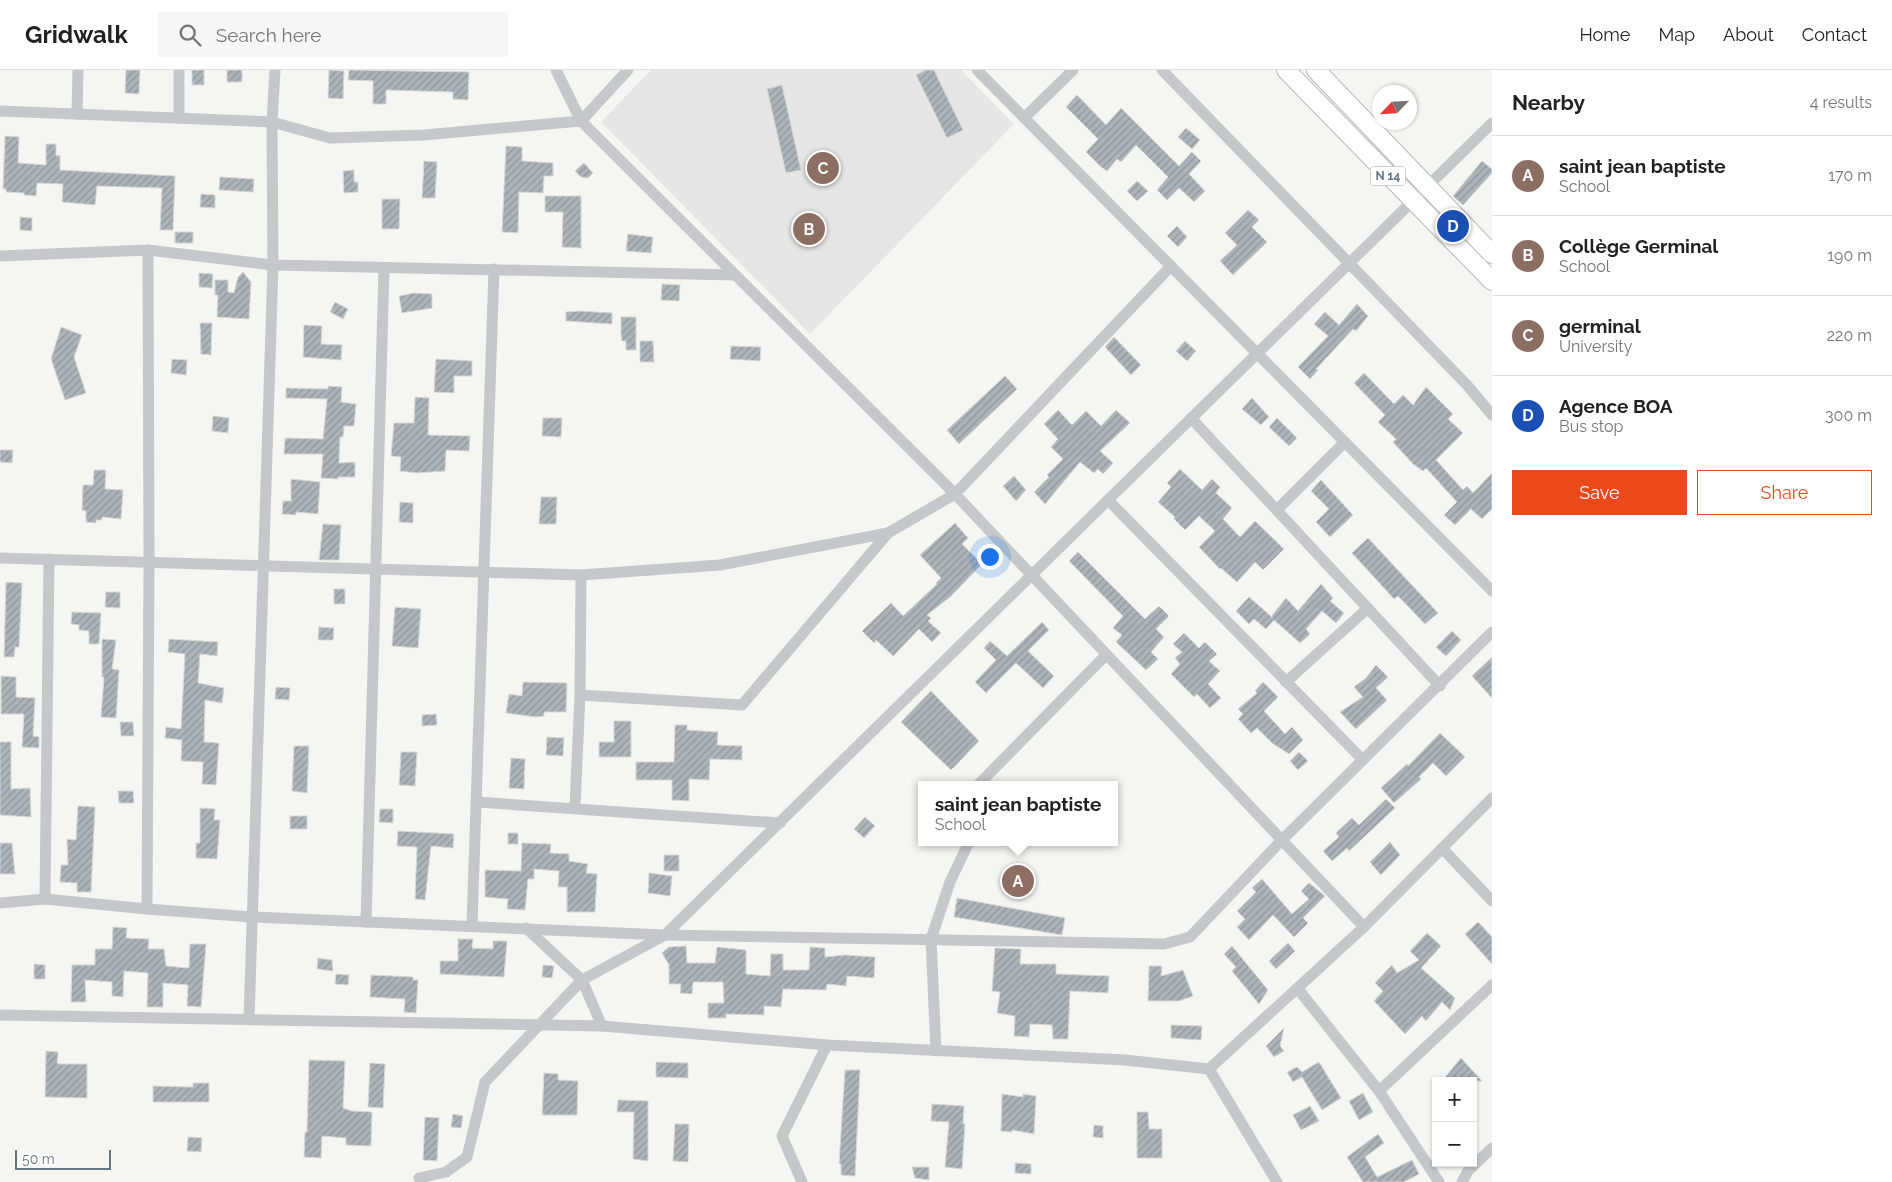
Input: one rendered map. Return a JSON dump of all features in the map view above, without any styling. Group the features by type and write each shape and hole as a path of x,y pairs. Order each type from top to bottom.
{"main road":[{"name":"N 14","path":"1286,70 1492,281"},
{"name":"N 14","path":"1316,70 1492,254"}],"street":[{"path":"77,114 78,70"},
{"path":"178,118 179,70"},
{"path":"249,1020 273,266 272,122 275,70"},
{"path":"556,70 581,121 955,494 1364,927"},
{"path":"0,111 272,122 330,138 424,135 581,121 628,70"},
{"path":"977,70 1492,591"},
{"path":"1024,118 1073,70"},
{"path":"1162,70 1467,385 1492,415"},
{"path":"419,1178 446,1172 467,1158 485,1082 582,980 665,935 1492,123"},
{"path":"0,256 148,250 273,266 494,268 735,274"},
{"path":"147,910 150,562 148,250"},
{"path":"0,558 581,575 720,565 888,533 955,494 1171,266"},
{"path":"366,922 384,268"},
{"path":"472,925 494,268"},
{"path":"1191,418 1440,686"},
{"path":"1277,510 1345,442"},
{"path":"1108,500 1363,760"},
{"path":"580,695 742,705 888,533"},
{"path":"45,899 48,559"},
{"path":"575,807 580,695 581,575"},
{"path":"1286,682 1368,608"},
{"path":"0,903 45,899 87,901 147,910 252,917 472,925 665,935 932,939 1129,945 1164,944 1190,937 1281,840 1440,686 1492,632"},
{"path":"982,781 1106,655"},
{"path":"0,1016 602,1026 827,1045 1125,1060 1209,1069 1364,927 1492,798"},
{"path":"477,802 575,807 780,823"},
{"path":"936,1051 932,939 950,882 967,846"},
{"path":"1442,848 1492,901"},
{"path":"526,928 582,980 602,1026"},
{"path":"1379,1091 1492,985"},
{"path":"1298,989 1379,1091 1439,1182"},
{"path":"802,1182 782,1136 827,1045"},
{"path":"1209,1069 1277,1182"},
{"path":"1462,1182 1468,1171 1492,1148"}],"shaded area":[{"path":"651,70 961,70 1014,124 810,334 601,122"}],"building":[{"path":"126,70 140,70 139,94 125,93"},
{"path":"192,70 204,70 204,85 192,85"},
{"path":"227,70 242,70 242,82 227,82"},
{"path":"329,70 344,71 343,99 328,98"},
{"path":"349,70 469,72 468,100 453,99 453,92 386,90 386,104 373,104 373,81 348,80"},
{"path":"926,70 934,70 963,130 947,138 916,75"},
{"path":"782,85 801,170 786,173 767,89"},
{"path":"1077,95 1106,125 1121,108 1179,166 1192,152 1201,161 1189,174 1205,191 1194,202 1179,188 1167,200 1157,190 1168,177 1136,145 1121,162 1117,159 1107,171 1100,166 1086,152 1098,139 1066,107"},
{"path":"1186,128 1200,140 1192,149 1178,137"},
{"path":"5,136 19,137 18,163 46,165 46,144 56,144 56,156 60,155 60,170 175,176 173,230 160,230 162,188 97,186 95,205 62,202 63,184 37,183 36,196 6,192 6,189 3,189"},
{"path":"506,146 522,147 522,161 553,163 553,176 544,176 543,193 519,192 518,233 502,232"},
{"path":"424,161 437,162 435,198 422,198"},
{"path":"1482,161 1492,169 1492,173 1463,205 1453,196"},
{"path":"584,163 593,173 588,178 581,177 575,171"},
{"path":"354,170 354,182 358,182 358,192 344,193 343,171"},
{"path":"220,177 254,179 253,192 219,190"},
{"path":"1137,181 1148,191 1137,201 1127,191"},
{"path":"201,194 215,195 215,208 200,207"},
{"path":"545,196 581,196 581,248 562,247 563,212 545,212"},
{"path":"382,199 400,199 399,229 382,229"},
{"path":"1248,210 1259,220 1252,227 1267,242 1233,275 1220,261 1237,245 1225,233"},
{"path":"20,217 32,218 32,231 20,230"},
{"path":"1177,226 1187,237 1178,247 1167,236"},
{"path":"175,232 193,232 193,243 175,243"},
{"path":"628,234 653,237 651,253 626,251"},
{"path":"243,272 251,282 249,319 217,317 218,295 215,295 215,280 228,280 228,292 234,293 238,277"},
{"path":"199,273 213,274 212,288 199,287"},
{"path":"662,284 680,285 679,301 661,300"},
{"path":"414,293 432,294 432,308 402,313 399,296"},
{"path":"335,302 348,309 343,319 330,312"},
{"path":"1357,304 1368,316 1356,331 1353,329 1316,369 1318,370 1310,379 1298,367 1328,336 1314,324 1325,312 1339,325"},
{"path":"566,312 612,313 612,324 566,321"},
{"path":"621,317 636,317 636,350 626,350 626,341 622,341"},
{"path":"200,323 212,323 211,355 201,354"},
{"path":"304,325 322,326 321,344 342,345 341,360 303,357"},
{"path":"61,327 82,335 74,357 86,393 65,400 51,359"},
{"path":"1114,337 1141,365 1131,375 1105,347"},
{"path":"640,341 653,341 654,362 640,362"},
{"path":"1185,341 1196,351 1187,361 1176,351"},
{"path":"731,346 761,347 760,361 730,359"},
{"path":"172,359 187,360 186,375 171,373"},
{"path":"436,359 472,361 472,376 454,376 454,393 434,392"},
{"path":"1364,373 1394,404 1403,395 1413,405 1426,387 1453,414 1448,419 1463,433 1436,460 1463,490 1467,486 1473,493 1492,473 1492,509 1482,519 1471,509 1455,525 1444,515 1457,502 1426,468 1423,471 1413,464 1393,442 1396,439 1378,422 1385,415 1354,383"},
{"path":"1005,376 1017,389 959,444 947,430"},
{"path":"328,386 342,387 341,402 356,404 354,426 344,426 343,437 340,437 339,463 355,462 355,477 321,478 323,454 284,454 285,438 323,439 327,399 286,398 286,388 328,389"},
{"path":"415,397 429,398 428,435 470,436 469,451 446,450 445,471 417,473 400,471 401,457 391,456 394,423 414,423"},
{"path":"1252,398 1269,417 1261,425 1242,409"},
{"path":"1058,410 1072,425 1086,411 1101,426 1116,410 1130,423 1100,451 1113,463 1103,474 1098,469 1094,473 1080,462 1045,504 1034,492 1063,459 1051,447 1058,439 1044,424"},
{"path":"213,416 229,418 228,433 212,431"},
{"path":"543,418 562,418 561,437 542,436"},
{"path":"1277,418 1297,438 1289,446 1269,427"},
{"path":"0,450 13,450 12,463 0,462"},
{"path":"1180,469 1202,490 1212,479 1220,487 1216,493 1232,508 1223,519 1240,537 1255,521 1284,549 1263,570 1255,562 1237,582 1220,569 1199,547 1215,531 1199,516 1185,530 1174,519 1175,517 1158,502 1171,487 1167,483"},
{"path":"94,470 106,470 105,489 123,490 121,519 102,517 102,520 96,520 96,523 86,522 86,511 82,510 83,485 93,485"},
{"path":"1014,476 1026,490 1016,501 1003,486"},
{"path":"291,479 320,482 318,514 296,512 296,515 282,514 283,501 291,501"},
{"path":"1321,480 1353,515 1330,537 1316,522 1329,509 1311,491"},
{"path":"541,497 557,497 556,524 539,524"},
{"path":"400,502 413,503 413,523 399,522"},
{"path":"955,523 968,538 962,544 982,564 950,597 927,615 931,618 928,621 941,633 932,642 919,629 893,656 876,640 874,643 862,631 891,603 903,616 937,584 941,578 920,555"},
{"path":"323,524 341,525 339,560 319,560"},
{"path":"1368,538 1438,613 1425,624 1398,596 1394,599 1352,553"},
{"path":"1078,552 1145,619 1159,606 1169,616 1156,629 1164,637 1151,652 1158,659 1146,670 1116,642 1122,635 1113,628 1123,616 1069,561"},
{"path":"6,582 22,583 19,647 15,647 14,657 4,657"},
{"path":"1321,584 1333,598 1330,601 1344,613 1336,623 1322,611 1306,629 1310,634 1300,643 1274,620 1266,629 1254,619 1249,624 1236,611 1249,597 1271,617 1286,598 1298,611"},
{"path":"334,589 345,589 345,604 334,604"},
{"path":"106,592 120,592 120,608 105,607"},
{"path":"395,607 421,609 418,648 392,646"},
{"path":"72,612 101,613 99,644 89,644 89,631 79,630 79,625 71,624"},
{"path":"1042,622 1049,630 1028,651 1054,676 1043,688 1016,663 986,693 975,682 996,660 984,648 990,641 1007,656"},
{"path":"319,627 334,628 333,640 318,640"},
{"path":"1452,631 1461,640 1446,656 1436,647"},
{"path":"1184,633 1199,648 1205,642 1217,654 1209,661 1220,671 1208,684 1221,698 1210,708 1197,694 1194,697 1171,674 1180,664 1175,658 1182,652 1173,644"},
{"path":"102,639 116,640 112,669 119,670 116,718 101,717 104,677 102,677"},
{"path":"169,639 218,642 217,656 200,654 198,683 224,688 222,703 205,700 204,742 219,743 216,785 202,784 203,762 181,761 182,740 165,738 166,727 181,729 185,654 168,652"},
{"path":"1492,657 1492,698 1472,676"},
{"path":"1376,665 1388,677 1376,688 1387,700 1356,729 1340,712 1363,697 1354,687 1366,678"},
{"path":"1,676 16,677 16,697 35,698 33,736 39,737 39,748 22,747 24,714 1,714"},
{"path":"523,682 567,683 566,712 544,712 544,716 536,717 506,713 509,694 522,696"},
{"path":"1263,682 1278,697 1264,711 1285,734 1292,727 1303,740 1289,754 1272,743 1257,728 1251,733 1238,719 1243,714 1238,709 1257,693 1255,691"},
{"path":"276,687 290,688 289,700 275,699"},
{"path":"931,691 979,741 951,770 901,722"},
{"path":"436,714 437,725 422,726 422,715"},
{"path":"614,721 631,721 631,757 599,757 599,742 614,742"},
{"path":"120,722 133,722 134,736 121,736"},
{"path":"675,725 687,725 687,730 718,732 717,745 742,746 742,760 710,759 709,780 689,779 689,801 672,800 672,780 636,780 636,762 674,762"},
{"path":"1440,733 1465,757 1446,776 1433,763 1419,777 1421,779 1394,803 1381,788 1407,764 1408,766"},
{"path":"547,737 564,738 563,756 546,755"},
{"path":"0,742 11,742 11,789 30,788 31,817 0,815"},
{"path":"294,746 309,746 307,793 292,791"},
{"path":"401,752 417,752 415,786 399,785"},
{"path":"1299,752 1308,761 1298,770 1290,761"},
{"path":"511,758 525,759 524,789 509,788"},
{"path":"118,791 133,791 134,803 119,803"},
{"path":"1386,799 1395,808 1349,851 1347,848 1332,861 1323,851 1339,837 1336,833 1352,818 1359,825"},
{"path":"78,806 95,807 91,892 77,892 77,883 60,882 61,865 68,865 67,839 76,840"},
{"path":"200,808 215,809 214,820 220,820 217,859 196,858 196,843 200,843"},
{"path":"380,809 393,809 393,823 379,822"},
{"path":"290,816 307,816 307,829 290,829"},
{"path":"865,817 875,826 864,838 854,829"},
{"path":"398,831 454,834 453,848 431,846 425,900 415,899 417,847 397,846"},
{"path":"508,833 518,833 518,844 508,844"},
{"path":"1390,842 1400,855 1381,875 1370,862"},
{"path":"0,843 12,843 15,874 0,874"},
{"path":"522,843 551,844 550,853 569,854 569,861 588,864 586,873 597,874 595,912 567,912 567,887 558,887 559,871 534,869 534,879 528,879 525,910 507,909 508,899 485,897 485,870 521,871"},
{"path":"664,855 679,855 679,871 664,871"},
{"path":"649,873 672,876 670,896 648,893"},
{"path":"1262,879 1292,914 1309,899 1301,891 1309,883 1325,896 1303,918 1308,923 1294,937 1273,915 1249,940 1237,927 1245,919 1237,911 1256,892 1252,888"},
{"path":"957,898 1065,918 1062,935 954,917"},
{"path":"1478,922 1492,937 1492,964 1465,934"},
{"path":"113,927 127,928 126,938 149,939 148,949 164,949 166,966 189,968 190,944 206,944 201,1007 187,1006 188,985 163,983 163,1007 147,1007 148,973 124,971 123,997 112,996 112,982 85,980 86,1002 71,1002 72,965 95,965 95,949 112,949"},
{"path":"1427,933 1441,946 1421,968 1455,998 1450,1010 1442,1002 1426,1021 1422,1016 1405,1034 1374,1001 1383,991 1375,983 1392,965 1397,973 1419,960 1410,951"},
{"path":"458,939 473,939 472,948 493,949 493,941 507,941 504,977 440,974 440,961 458,961"},
{"path":"1288,943 1295,951 1276,969 1269,961"},
{"path":"686,946 687,963 715,963 717,947 746,950 746,974 770,976 771,954 783,954 783,970 809,970 810,947 825,948 825,957 844,955 875,957 874,978 847,976 846,986 827,984 826,990 783,989 781,1007 764,1006 764,1015 726,1014 726,1018 708,1018 708,1003 724,1003 723,982 693,982 692,994 680,993 681,984 669,984 669,965 662,953 669,947"},
{"path":"1232,946 1268,990 1259,1004 1232,971 1236,967 1224,954"},
{"path":"995,948 1021,949 1020,964 1056,964 1056,974 1109,976 1108,993 1070,991 1068,1039 1053,1039 1052,1025 1030,1024 1029,1037 1014,1036 1015,1016 997,1013 1000,992 992,991"},
{"path":"318,958 332,960 333,971 317,969"},
{"path":"34,964 45,965 45,979 34,979"},
{"path":"543,965 554,966 552,978 542,977"},
{"path":"1149,966 1162,966 1161,976 1183,970 1193,996 1179,1001 1148,1001"},
{"path":"336,974 349,975 348,985 335,984"},
{"path":"371,975 413,977 413,980 418,980 416,1013 404,1012 405,999 370,997"},
{"path":"1171,1025 1202,1026 1201,1040 1171,1038"},
{"path":"1284,1028 1280,1046 1284,1051 1274,1057 1266,1046"},
{"path":"46,1051 58,1052 57,1063 60,1064 87,1064 87,1098 45,1097"},
{"path":"1461,1058 1482,1081 1477,1081 1477,1077 1445,1077"},
{"path":"309,1060 345,1061 343,1108 352,1111 372,1112 371,1146 346,1145 346,1138 322,1136 321,1158 304,1157 305,1132 307,1132"},
{"path":"656,1062 688,1063 688,1078 656,1077"},
{"path":"1319,1062 1341,1098 1322,1110 1302,1077 1293,1082 1287,1072 1297,1067 1302,1072"},
{"path":"370,1063 385,1064 383,1108 368,1107"},
{"path":"845,1070 860,1070 855,1176 841,1175 841,1164 839,1164"},
{"path":"544,1073 558,1074 558,1080 578,1081 577,1115 542,1115"},
{"path":"193,1083 209,1083 209,1102 153,1102 153,1086 193,1087"},
{"path":"1363,1093 1373,1112 1359,1120 1349,1101"},
{"path":"1002,1094 1023,1097 1023,1094 1036,1096 1034,1134 1012,1130 1012,1132 1001,1131"},
{"path":"618,1100 648,1101 648,1161 633,1159 634,1112 617,1112"},
{"path":"932,1104 964,1106 963,1124 965,1124 962,1169 945,1167 949,1122 931,1121"},
{"path":"1310,1106 1319,1121 1301,1130 1293,1115"},
{"path":"1137,1112 1148,1112 1149,1129 1162,1129 1162,1158 1137,1158"},
{"path":"453,1114 463,1116 461,1128 451,1127"},
{"path":"425,1117 439,1118 437,1161 423,1160"},
{"path":"675,1124 689,1124 688,1162 673,1161"},
{"path":"1094,1125 1103,1126 1103,1138 1093,1137"},
{"path":"1378,1134 1384,1143 1365,1157 1377,1177 1412,1160 1419,1174 1404,1182 1363,1182 1347,1157"},
{"path":"188,1137 202,1138 201,1152 187,1151"},
{"path":"1015,1163 1031,1164 1031,1174 1015,1173"},
{"path":"912,1167 929,1167 929,1180 915,1178"}],"place":[{"name":"germinal","path":"823,168"},
{"name":"Agence BOA","path":"1453,226"},
{"name":"Collège Germinal","path":"809,229"},
{"name":"saint jean baptiste","path":"1018,881"}]}
